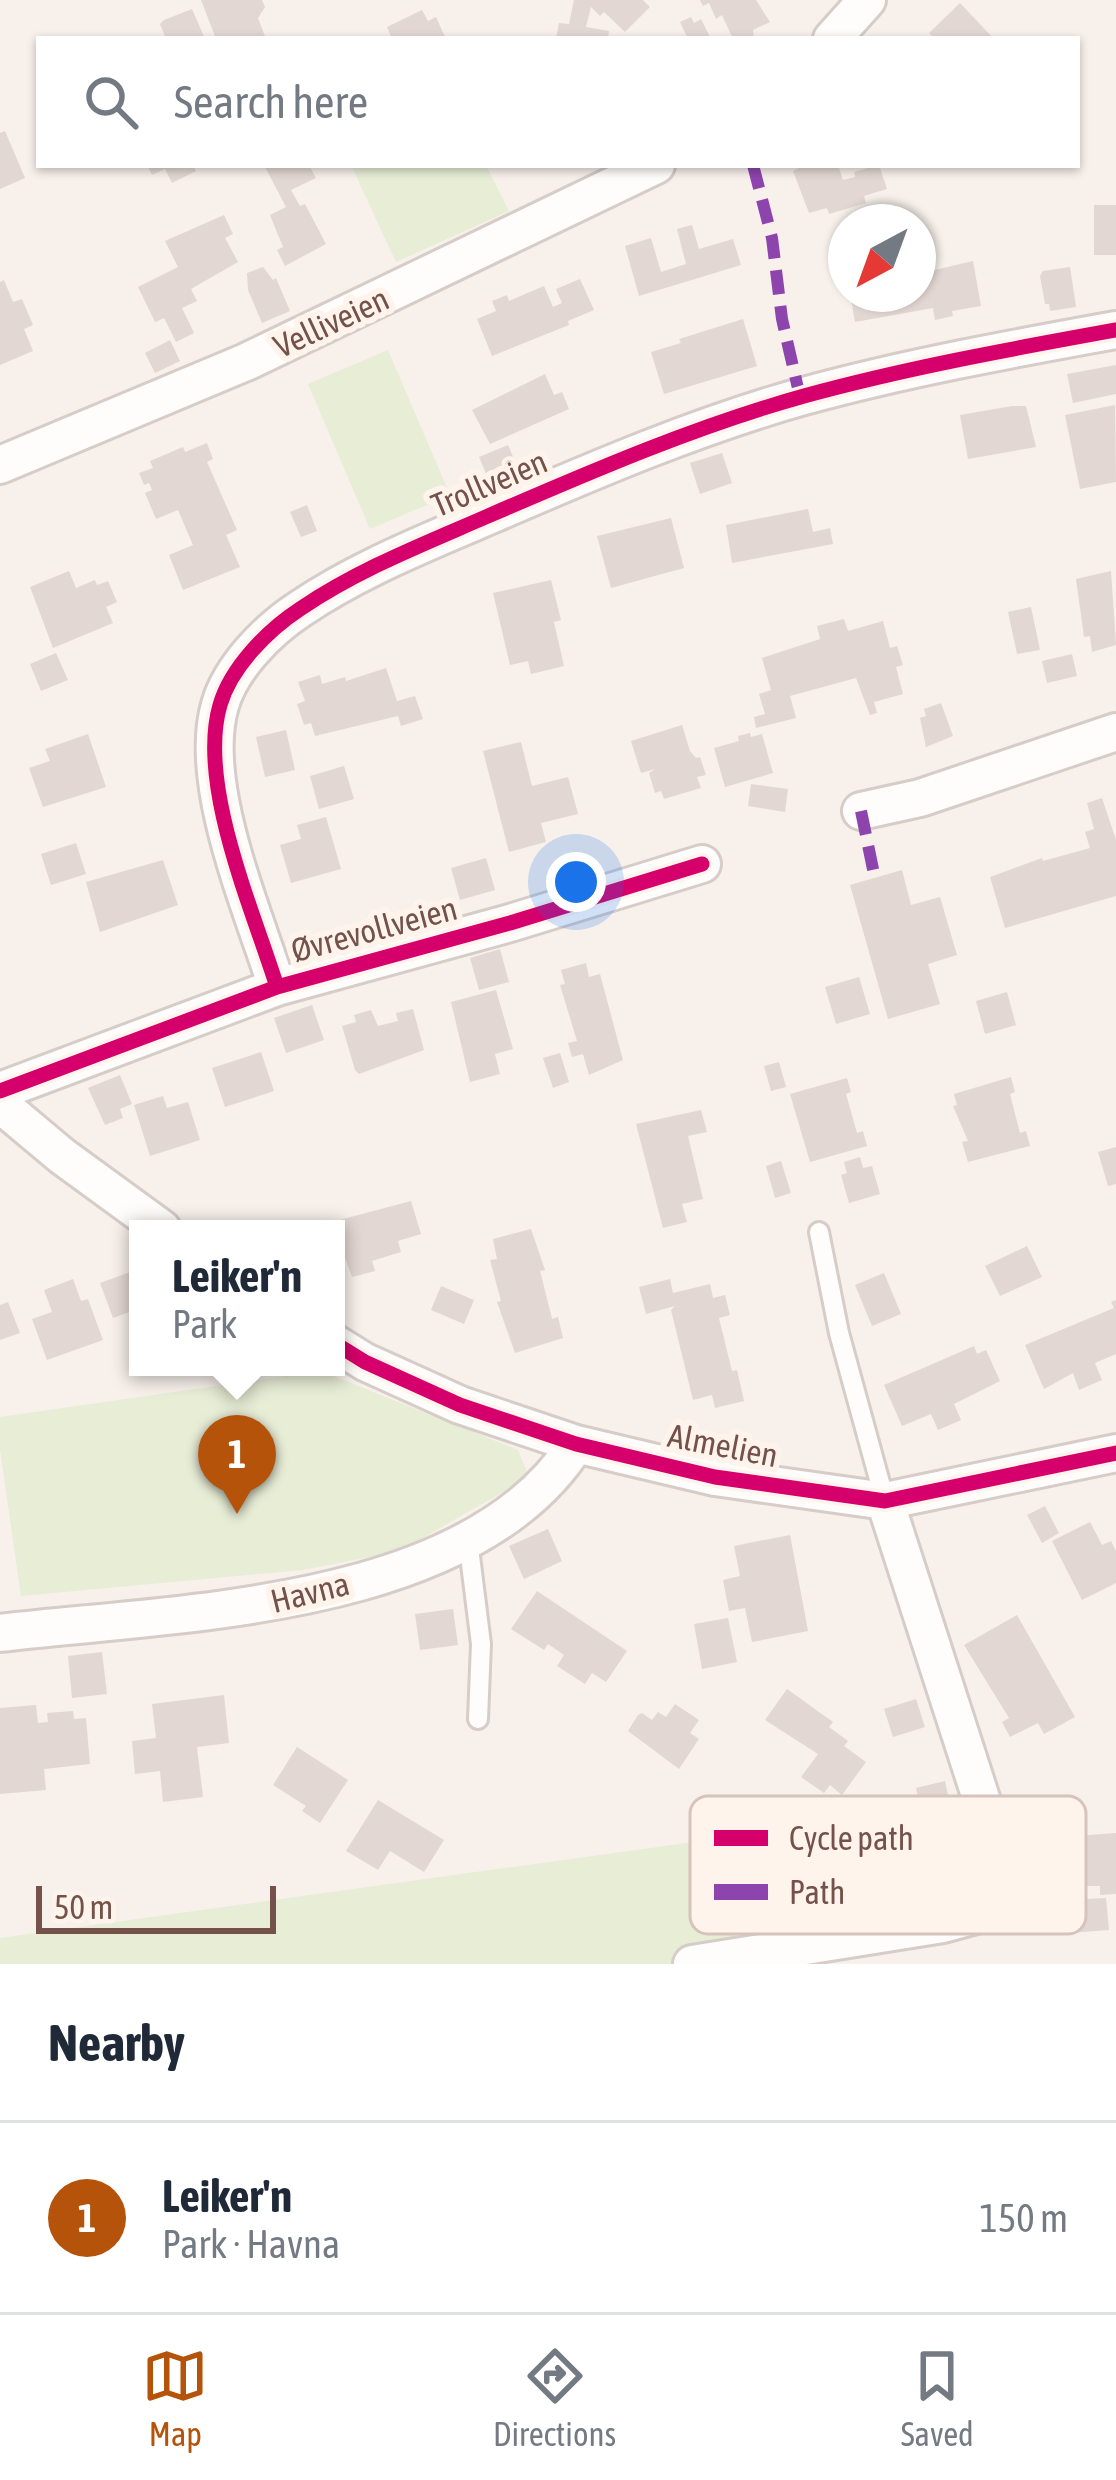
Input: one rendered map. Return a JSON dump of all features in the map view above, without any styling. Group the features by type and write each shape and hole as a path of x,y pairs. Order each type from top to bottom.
{"street":[{"path":"835,36 867,0"},
{"name":"Velliveien","path":"0,465 246,362 650,168"},
{"name":"Trollveien","path":"277,987 220,804 213,739 221,701 268,634 363,570 570,480 720,425 800,397 924,367 1116,330"},
{"path":"861,811 920,798 1116,732"},
{"name":"Øvrevollveien","path":"0,1091 277,987 702,864"},
{"path":"0,1104 150,1220"},
{"name":"Almelien","path":"345,1350 460,1405 576,1444 715,1477 885,1501 1116,1453"},
{"name":"Havna","path":"0,1634 246,1608 338,1588 415,1564 468,1540 555,1477 576,1444"},
{"path":"885,1501 980,1796"},
{"path":"692,1964 880,1934"}],"lane":[{"path":"819,1232 839,1333 885,1501"},
{"path":"468,1540 481,1644 478,1719"}],"green space":[{"path":"352,168 488,168 509,211 396,262"},
{"path":"388,350 450,495 370,529 308,384"},
{"path":"286,1376 333,1376 518,1450 529,1477 400,1551 303,1570 21,1596 0,1450 0,1417"},
{"path":"690,1842 690,1934 840,1934 678,1964 0,1964 0,1938"}],"building":[{"path":"201,0 262,0 265,7 258,18 265,36 215,36"},
{"path":"574,0 643,0 650,7 625,32 604,12 600,16 591,7 586,27 609,31 608,36 557,36 559,23 569,24"},
{"path":"700,0 756,0 770,22 753,30 754,36 732,36 722,15 716,19 709,3 703,6"},
{"path":"960,3 991,36 932,36 929,33"},
{"path":"192,9 204,36 165,36 160,24"},
{"path":"422,10 428,21 436,17 445,36 391,36 387,27"},
{"path":"701,19 710,36 687,36 680,22"},
{"path":"5,131 25,178 0,189 0,133"},
{"path":"148,168 194,168 196,171 172,183 165,169 152,175"},
{"path":"266,168 311,168 316,178 291,190 300,206 305,204 326,244 285,266 270,215 286,207"},
{"path":"839,168 843,180 855,177 854,172 880,168 887,189 864,196 866,203 828,204 828,211 809,213 793,171"},
{"path":"1094,205 1116,205 1116,255 1094,255"},
{"path":"224,215 233,234 225,238 238,262 191,289 197,301 182,308 194,333 176,342 164,318 155,322 138,287 178,267 165,241"},
{"path":"692,225 699,249 733,239 741,265 639,296 625,246 651,238 661,272 686,264 677,229"},
{"path":"973,261 981,306 952,311 953,316 935,320 936,270"},
{"path":"263,267 276,278 290,311 262,323 248,290 247,273"},
{"path":"1070,267 1076,307 1050,311 1040,276 1043,271"},
{"path":"580,279 594,310 492,356 477,319 496,311 492,301 507,295 509,301 544,286 553,307 562,303 556,289"},
{"path":"4,280 13,302 22,299 33,325 24,329 33,351 0,365 0,282"},
{"path":"853,312 911,312 855,322"},
{"path":"743,319 757,366 664,394 651,352"},
{"path":"170,340 180,361 155,373 145,353"},
{"path":"1116,365 1116,394 1073,403 1067,374"},
{"path":"545,374 554,395 562,392 569,409 490,444 472,410"},
{"path":"1115,405 1116,482 1080,489 1065,415"},
{"path":"1026,406 1036,447 968,459 960,415"},
{"path":"207,443 213,459 207,462 237,530 226,535 240,567 183,590 169,555 193,545 178,510 156,519 145,493 152,490 139,473 153,468 150,461"},
{"path":"508,445 519,471 490,483 479,457"},
{"path":"722,453 732,483 700,494 690,463"},
{"path":"307,505 317,531 301,537 290,512"},
{"path":"808,509 813,532 830,528 833,544 732,563 726,525"},
{"path":"671,518 684,568 611,588 597,536"},
{"path":"69,571 76,588 95,580 97,585 108,581 117,602 106,607 113,623 53,648 30,587"},
{"path":"1111,571 1116,645 1092,652 1090,636 1084,637 1076,579"},
{"path":"551,580 561,620 554,622 564,666 531,674 528,661 510,665 493,593"},
{"path":"1031,607 1040,650 1017,654 1008,612"},
{"path":"844,619 848,631 883,621 890,648 897,646 903,665 896,667 903,694 874,702 877,713 870,715 856,678 790,696 796,718 756,728 754,717 765,714 759,694 771,690 762,658 820,639 817,626"},
{"path":"56,653 68,680 41,691 30,664"},
{"path":"1072,654 1077,676 1047,683 1042,661"},
{"path":"386,668 397,701 415,696 423,719 401,726 398,716 315,736 311,723 304,725 297,704 305,701 298,682 320,675 322,684 345,677 346,681"},
{"path":"941,703 953,736 926,747 920,718 926,716 924,709"},
{"path":"682,725 690,751 700,757 706,775 697,777 701,788 664,799 661,791 655,793 649,773 655,769 641,773 631,741"},
{"path":"286,730 295,770 265,777 256,737"},
{"path":"750,733 751,737 762,734 773,773 725,787 714,748"},
{"path":"88,734 106,787 43,807 29,768 50,761 45,749"},
{"path":"521,742 532,786 568,777 578,814 541,823 546,842 509,852 483,751"},
{"path":"344,766 354,799 319,809 310,776"},
{"path":"751,784 788,789 785,812 748,806"},
{"path":"1102,798 1116,840 1116,896 1005,928 990,877 1042,858 1090,848 1085,832 1094,829 1087,803"},
{"path":"326,817 341,869 291,883 280,845 301,839 297,825"},
{"path":"76,843 86,874 51,885 41,854"},
{"path":"486,858 495,890 460,900 451,868"},
{"path":"163,860 178,905 100,932 86,882"},
{"path":"902,870 911,905 940,897 957,955 928,964 940,1004 888,1019 850,885"},
{"path":"500,949 509,982 479,990 470,958"},
{"path":"586,963 589,977 600,974 623,1060 589,1075 583,1054 572,1057 568,1043 577,1041 560,985 565,984 561,970"},
{"path":"859,977 870,1014 836,1024 825,987"},
{"path":"496,990 513,1049 495,1054 500,1074 470,1082 451,1002"},
{"path":"1007,992 1016,1025 985,1034 976,1001"},
{"path":"312,1005 324,1040 286,1053 274,1018"},
{"path":"413,1009 424,1050 359,1074 342,1026 356,1022 354,1015 371,1010 378,1026 398,1021 396,1013"},
{"path":"261,1052 274,1091 225,1107 212,1068"},
{"path":"560,1053 569,1082 553,1088 543,1058"},
{"path":"779,1062 786,1087 771,1091 764,1066"},
{"path":"120,1075 132,1104 120,1109 123,1118 105,1125 88,1088"},
{"path":"1011,1077 1015,1092 1010,1094 1020,1133 1026,1131 1030,1146 968,1162 962,1142 968,1141 953,1106 957,1105 954,1094"},
{"path":"847,1078 851,1092 846,1094 857,1133 863,1131 867,1146 810,1162 790,1094"},
{"path":"163,1096 167,1108 188,1102 200,1140 150,1156 134,1105"},
{"path":"701,1110 707,1132 688,1136 703,1199 682,1204 687,1222 663,1228 636,1124"},
{"path":"1116,1147 1116,1184 1108,1186 1098,1152"},
{"path":"860,1157 863,1168 872,1166 880,1194 849,1203 841,1175 847,1173 844,1162"},
{"path":"781,1161 791,1193 775,1198 766,1166"},
{"path":"411,1201 421,1234 398,1241 401,1252 372,1261 375,1271 352,1277 345,1258 345,1220 340,1220"},
{"path":"531,1229 545,1270 540,1271 552,1319 558,1317 563,1338 515,1353 497,1302 501,1301 490,1260 497,1259 493,1239"},
{"path":"1027,1246 1042,1277 1000,1296 985,1266"},
{"path":"129,1273 129,1312 113,1318 100,1283"},
{"path":"884,1273 901,1314 872,1326 855,1285"},
{"path":"73,1279 81,1301 88,1299 103,1340 47,1360 32,1319 52,1312 44,1290"},
{"path":"670,1279 673,1293 710,1284 713,1298 725,1295 730,1315 719,1318 744,1401 715,1408 712,1395 693,1400 671,1310 675,1306 646,1314 639,1287"},
{"path":"441,1286 474,1300 464,1324 431,1310"},
{"path":"1116,1300 1116,1354 1095,1363 1102,1380 1079,1390 1073,1373 1044,1389 1025,1345 1114,1308 1111,1302"},
{"path":"8,1302 20,1333 0,1340 0,1305"},
{"path":"974,1346 977,1354 986,1350 1000,1381 954,1404 961,1420 938,1430 931,1414 902,1426 884,1385"},
{"path":"1045,1506 1059,1533 1042,1543 1027,1515"},
{"path":"1090,1522 1102,1545 1111,1541 1116,1551 1116,1583 1082,1600 1052,1541"},
{"path":"548,1529 562,1561 524,1579 509,1546"},
{"path":"790,1535 808,1631 752,1642 745,1608 729,1611 723,1580 740,1576 734,1546"},
{"path":"537,1591 627,1651 606,1682 592,1673 585,1684 557,1666 564,1655 548,1644 544,1650 511,1629"},
{"path":"453,1609 458,1645 420,1650 415,1614"},
{"path":"1017,1615 1075,1717 1044,1734 1038,1723 1010,1737 1002,1722 1009,1718 964,1645"},
{"path":"728,1618 737,1662 702,1669 694,1624"},
{"path":"102,1652 107,1694 72,1698 68,1656"},
{"path":"787,1689 833,1722 829,1727 848,1741 844,1746 866,1762 842,1795 830,1785 824,1793 801,1777 818,1754 765,1720"},
{"path":"224,1695 229,1743 197,1747 203,1797 163,1802 160,1771 135,1774 132,1741 156,1738 152,1704"},
{"path":"916,1699 925,1727 893,1737 884,1709"},
{"path":"675,1704 699,1720 690,1733 699,1739 679,1769 628,1731 638,1715 652,1720 658,1712 666,1717"},
{"path":"36,1705 38,1723 48,1722 47,1713 73,1711 74,1719 86,1718 90,1764 44,1769 46,1790 0,1794 0,1708"},
{"path":"297,1747 348,1780 320,1823 302,1811 306,1806 273,1785"},
{"path":"945,1781 948,1795 918,1796 916,1788"},
{"path":"378,1800 444,1840 424,1872 390,1851 378,1870 346,1851"},
{"path":"1116,1833 1116,1894 1100,1895 1100,1886 1086,1886 1086,1835"},
{"path":"1106,1898 1109,1930 1086,1932 1086,1899"}],"marked path":[{"path":"754,168 772,238 782,319 800,397"},
{"path":"861,811 874,874"}],"cycle path":[{"path":"277,987 231,847 216,772 215,737 220,705 233,677 252,651 288,618 345,582 416,547 723,421 881,377 1116,330"},
{"path":"0,1091 277,987 702,864"},
{"path":"345,1350 460,1405 576,1444 715,1477 885,1501 1116,1453"}],"place":[{"name":"Leiker'n","path":"237,1514"}]}
